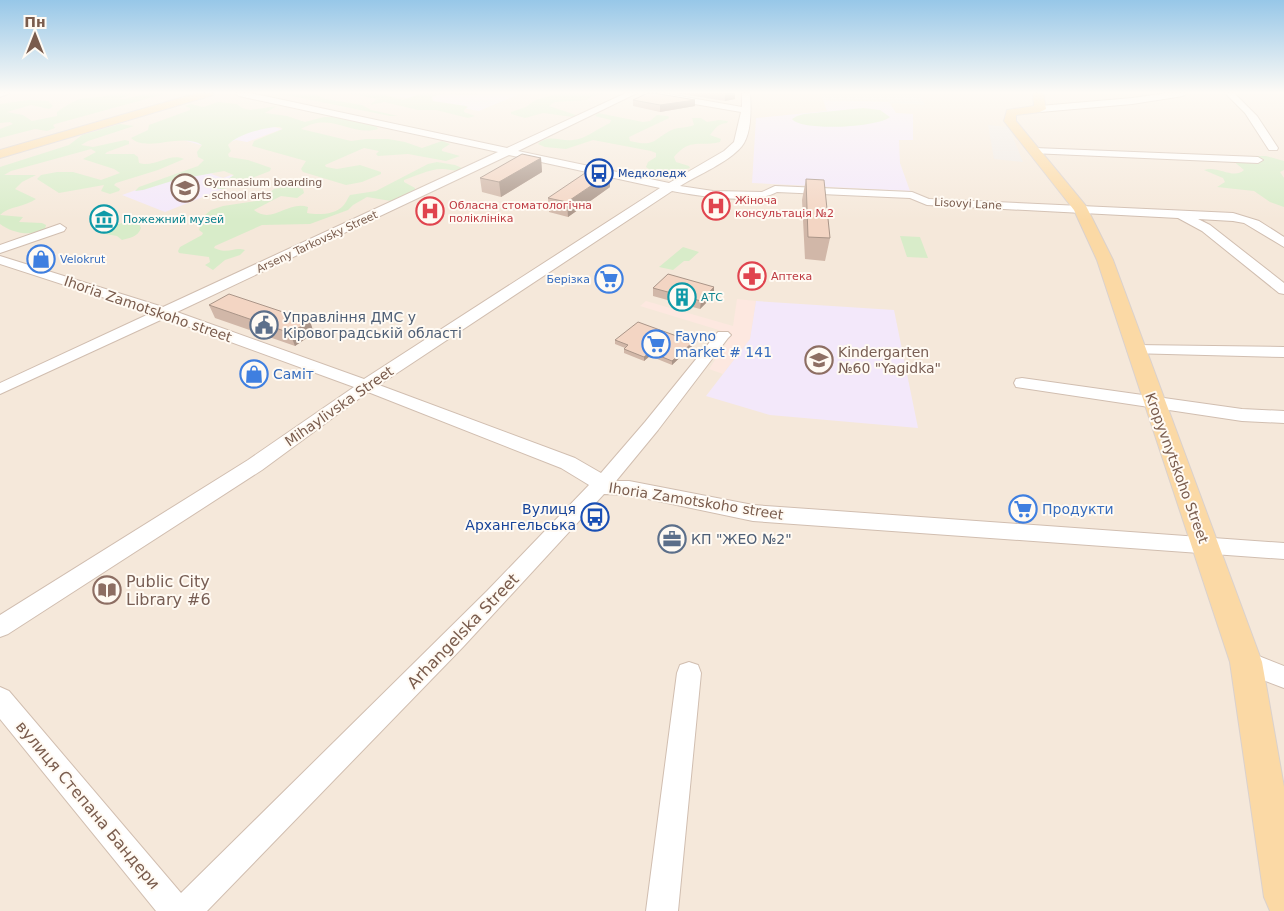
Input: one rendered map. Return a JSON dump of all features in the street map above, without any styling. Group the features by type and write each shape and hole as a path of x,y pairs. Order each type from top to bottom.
{"main road":[{"path":"0,154 63,136"},
{"name":"Kropyvnytskoho Street","path":"1021,136 1081,209 1105,260 1246,662 1284,897"}],"street":[{"path":"437,136 677,183"},
{"path":"476,136 677,183"},
{"name":"Arseny Tarkovsky Street","path":"0,389 542,136"},
{"name":"Mihaylivska Street","path":"0,627 254,465 367,386 677,183 728,152 738,144 740,136"},
{"path":"1265,136 1273,148"},
{"path":"1035,151 1258,160"},
{"name":"Lisovyi Lane","path":"677,183 713,194 764,195 775,189 783,189 912,195 928,202 1178,213 1250,220 1284,243"},
{"name":"Lisovyi Lane","path":"1178,213 1206,228 1284,290"},
{"path":"0,249 60,228"},
{"name":"Ihoria Zamotskoho street","path":"0,260 100,290 367,386 568,463 596,479 600,487 629,488 753,513 1284,551"},
{"name":"Arhangelska Street","path":"185,911 489,606 600,487 674,398 723,335"},
{"path":"1135,350 1284,352"},
{"path":"1022,384 1242,415 1284,417"},
{"path":"1246,662 1284,677"},
{"path":"662,911 689,673"},
{"name":"вулиця Степана Бандери","path":"0,699 176,911"}],"shaded area":[{"path":"0,136 1284,136 1284,911 0,911"},
{"path":"264,136 247,142 236,140 211,148 173,137"},
{"path":"755,136 913,136 913,140 899,140 900,163 910,191 752,183"},
{"path":"990,136 1012,136 1023,162 994,159"},
{"name":"Gymnasium boarding - school arts","path":"203,166 219,171 211,174 223,178 231,175 246,180 165,212 122,195"},
{"path":"737,299 756,301 750,339 723,374 709,369 732,334 640,306 646,301 733,326"},
{"name":"Kindergarten №60 \"Yagidka\"","path":"756,301 894,310 918,428 770,415 706,396 750,339"}],"green space":[{"path":"81,136 105,136 81,145 93,147 125,140 129,141 129,144 105,154 134,154 138,157 139,163 150,164 173,157 184,159 158,170 116,183 114,185 120,189 119,191 110,194 101,191 104,185 59,193 37,179 41,175 73,172 101,180 120,173 114,169 83,159 96,152 91,149 11,171 4,175 36,175 22,182 15,189 36,199 0,215 0,167 69,145"},
{"path":"136,136 243,136 228,145 231,151 228,154 229,157 248,160 271,168 270,171 224,189 216,187 234,175 224,171 175,180 135,191 139,187 198,166 204,160 198,157 197,152 202,145 194,142 175,141 146,144 131,138"},
{"path":"267,136 328,136 351,141 388,139 422,148 442,141 450,144 442,149 442,151 460,156 446,161 408,154 378,156 376,154 379,151 364,148 325,165 326,167 337,169 360,165 381,172 381,174 362,182 346,185 303,172 301,169 306,161 252,146 254,141"},
{"path":"587,136 632,136 629,137 630,141 639,143 650,143 662,136 711,136 721,139 720,142 685,147 674,157 676,162 690,168 661,173 646,167 648,162 656,157 656,153 651,151 593,140 566,149 545,147 538,144 551,138 569,140"},
{"path":"1236,156 1266,156 1284,161 1284,170 1280,172 1284,178 1284,207 1270,202 1254,191 1217,187 1225,182 1223,178 1204,170 1215,169 1235,174 1240,173 1244,170 1232,160"},
{"path":"437,162 462,168 455,171 434,170 404,180 404,182 415,188 414,192 391,201 367,197 348,210 310,224 262,225 215,246 214,248 224,251 245,250 240,255 225,260 213,270 205,265 210,262 209,257 179,253 178,251 180,247 202,235 203,233 199,230 201,223 199,220 211,210 223,206 256,201 274,189 290,186 303,189 304,193 297,198 281,196 254,210 267,215 301,206 308,207 307,213 331,213 340,209 350,195 376,191 428,164"},
{"path":"0,215 23,217 19,222 42,223 46,225 45,229 34,233 16,232 0,224"},
{"path":"122,223 139,224 140,231 130,238 122,240 117,236 100,233 105,228"},
{"path":"900,236 920,237 928,258 907,257"},
{"path":"683,247 699,252 689,261 684,261 673,270 659,267"}],"building":[{"path":"522,154 541,158 499,182 480,178"},
{"path":"591,169 610,173 567,202 548,198"},
{"path":"806,179 824,180 830,238 808,237"},
{"path":"668,274 714,287 701,301 653,288"},
{"path":"229,294 310,321 290,333 209,305"},
{"name":"Fayno market # 141","path":"638,322 693,342 672,361 650,352 644,357 624,349 628,345 615,340"}],"place":[{"name":"Медколедж","path":"599,173"},
{"name":"Gymnasium boarding - school arts","path":"185,188"},
{"name":"Жіноча консультація №2","path":"716,206"},
{"name":"Обласна стоматологічна поліклініка","path":"430,211"},
{"name":"Пожежний музей","path":"104,219"},
{"name":"Velokrut","path":"41,259"},
{"name":"Аптека","path":"752,276"},
{"name":"Берізка","path":"609,279"},
{"name":"АТС","path":"682,297"},
{"name":"Управління ДМС у Кіровоградській області","path":"264,325"},
{"name":"Fayno market # 141","path":"656,344"},
{"name":"Kindergarten №60 \"Yagidka\"","path":"819,360"},
{"name":"Саміт","path":"254,374"},
{"name":"Продукти","path":"1023,509"},
{"name":"Вулиця Архангельська","path":"595,517"},
{"name":"КП \"ЖЕО №2\"","path":"672,539"},
{"name":"Public City Library #6","path":"107,590"}]}
